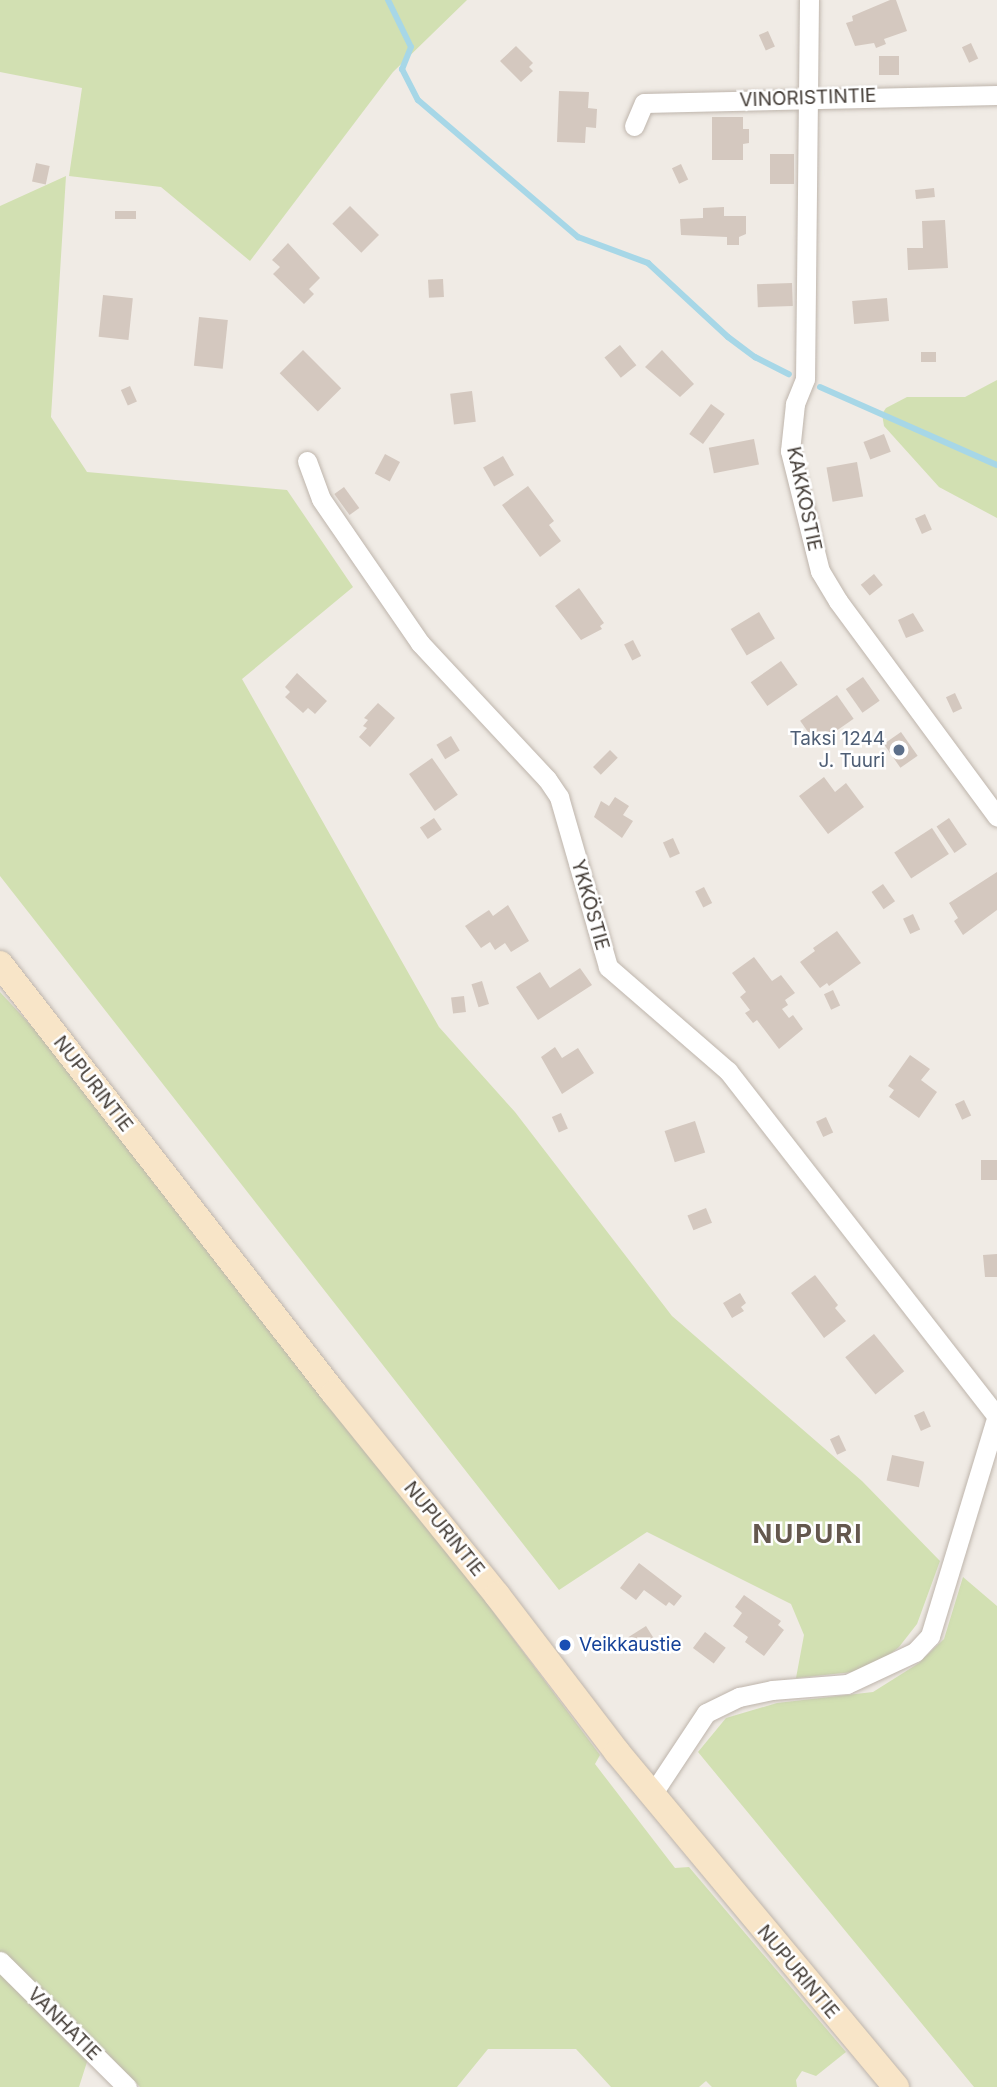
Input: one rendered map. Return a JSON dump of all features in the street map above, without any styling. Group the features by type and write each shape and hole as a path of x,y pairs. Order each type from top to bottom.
{"main road":[{"name":"NUPURINTIE","path":"0,964 334,1393 498,1595 617,1752 791,1965 896,2087"}],"street":[{"name":"KAKKOSTIE","path":"809,0 805,379 795,404 790,451 820,571 846,612 997,817"},
{"name":"VINORISTINTIE","path":"634,126 644,103 997,95"},
{"name":"YKKÖSTIE","path":"307,461 321,499 420,643 547,779 559,797 608,967 728,1071 997,1416"},
{"path":"653,1793 706,1713 739,1697 761,1692 847,1684 915,1652 930,1636 997,1416"},
{"name":"VANHATIE","path":"0,1961 127,2087"}],"green space":[{"path":"0,0 467,0 393,72 250,261 161,187 69,176 82,88 0,72"},
{"path":"66,176 51,417 87,472 287,490 353,587 242,679 439,1027 515,1112 672,1316 862,1481 940,1561 917,1624 899,1647 879,1663 853,1672 796,1678 804,1635 791,1604 647,1532 559,1590 0,876 0,206"},
{"path":"997,380 997,518 939,487 884,426 882,414 886,408 907,397 965,397"},
{"path":"0,992 61,1058 462,1570 600,1755 595,1764 675,1868 689,1867 846,2052 816,2076 802,2071 796,2080 797,2087 712,2087 706,2081 699,2087 611,2087 576,2049 488,2049 457,2087 140,2087 94,2040 79,2087 0,2087"},
{"path":"963,1577 997,1606 997,2087 974,2087 698,1752 726,1718 777,1703 873,1692 919,1663 944,1639"}],"building":[{"path":"896,0 907,31 884,39 886,44 876,48 874,43 855,46 846,23 853,21 852,16"},
{"path":"768,31 775,47 766,51 759,35"},
{"path":"971,43 978,58 969,63 962,47"},
{"path":"516,46 533,63 529,67 533,71 521,82 500,61"},
{"path":"879,56 899,56 899,75 879,75"},
{"path":"559,91 589,92 588,108 597,109 596,128 586,127 585,143 557,142"},
{"path":"712,117 743,117 743,129 749,129 749,143 743,144 743,160 712,160"},
{"path":"770,154 794,154 794,184 770,184"},
{"path":"36,163 50,166 46,184 32,182"},
{"path":"681,164 688,179 679,184 672,168"},
{"path":"934,188 935,197 916,199 915,190"},
{"path":"350,206 379,235 361,253 332,224"},
{"path":"724,207 724,216 746,216 746,234 739,237 739,245 727,245 727,237 681,235 680,219 703,218 703,208"},
{"path":"115,211 136,211 136,219 115,219"},
{"path":"945,220 948,268 908,270 907,248 923,248 922,221"},
{"path":"288,243 320,278 309,289 314,294 304,304 273,274 280,267 272,260"},
{"path":"443,279 444,297 429,298 428,280"},
{"path":"792,283 793,306 758,307 757,284"},
{"path":"103,295 133,298 128,340 99,337"},
{"path":"887,298 889,321 854,324 852,301"},
{"path":"199,317 228,320 223,369 194,366"},
{"path":"620,345 636,365 621,378 604,358"},
{"path":"303,350 341,388 318,412 280,373"},
{"path":"662,350 694,384 680,397 645,367"},
{"path":"921,352 936,352 936,362 921,362"},
{"path":"130,386 137,402 128,406 121,390"},
{"path":"472,391 476,422 454,424 450,394"},
{"path":"711,404 725,414 703,444 689,434"},
{"path":"884,434 891,452 870,460 863,442"},
{"path":"754,439 759,465 714,473 709,448"},
{"path":"385,454 400,462 390,481 375,473"},
{"path":"503,456 514,475 494,487 483,468"},
{"path":"857,462 863,496 833,502 826,467"},
{"path":"528,486 554,521 549,525 561,541 540,557 502,505"},
{"path":"344,487 359,508 350,515 334,494"},
{"path":"925,514 932,530 922,534 915,518"},
{"path":"874,574 883,585 870,596 861,585"},
{"path":"579,588 604,623 600,626 602,629 581,640 555,606"},
{"path":"759,612 775,639 747,656 731,629"},
{"path":"913,613 924,631 906,638 898,620"},
{"path":"633,640 641,656 632,661 624,645"},
{"path":"781,661 798,685 767,706 751,682"},
{"path":"297,673 327,701 315,714 308,708 303,713 285,697 290,692 285,687"},
{"path":"863,677 880,701 862,713 846,689"},
{"path":"955,693 962,708 953,713 946,697"},
{"path":"837,695 854,719 817,745 800,721"},
{"path":"378,703 395,718 370,747 359,737 367,728 363,726 368,720 364,718"},
{"path":"901,732 918,756 900,768 884,744"},
{"path":"451,736 460,751 445,759 436,745"},
{"path":"610,750 618,758 601,775 593,767"},
{"path":"432,758 458,795 435,811 409,774"},
{"path":"824,777 835,792 846,783 864,807 828,834 799,796"},
{"path":"615,797 629,806 623,815 633,821 622,838 594,817 601,801 609,806"},
{"path":"434,818 442,830 428,839 420,828"},
{"path":"949,818 967,845 954,853 937,826"},
{"path":"932,828 949,854 911,879 894,853"},
{"path":"673,838 680,854 670,858 663,842"},
{"path":"997,872 997,910 963,935 954,921 958,918 949,903"},
{"path":"883,884 895,901 884,909 872,892"},
{"path":"704,887 712,903 703,908 695,892"},
{"path":"508,905 529,941 511,952 505,943 495,950 490,942 481,948 465,926 489,910 493,916"},
{"path":"913,914 920,929 910,934 903,919"},
{"path":"837,931 861,963 829,986 827,983 820,988 800,962 815,951 813,948"},
{"path":"754,957 772,981 781,975 795,993 785,1000 788,1005 782,1009 789,1018 793,1015 803,1029 779,1049 757,1020 753,1023 745,1013 750,1010 740,997 746,992 732,973"},
{"path":"580,968 592,985 538,1020 516,987 540,972 550,988"},
{"path":"482,981 489,1004 478,1007 471,984"},
{"path":"833,990 840,1005 831,1010 824,994"},
{"path":"464,996 466,1012 453,1013 451,998"},
{"path":"555,1047 562,1058 578,1048 594,1073 562,1094 541,1057"},
{"path":"910,1055 930,1069 921,1080 937,1092 919,1118 889,1097 894,1090 888,1086"},
{"path":"964,1100 971,1115 962,1120 955,1104"},
{"path":"561,1113 568,1129 559,1133 552,1117"},
{"path":"826,1117 833,1132 823,1137 816,1122"},
{"path":"695,1121 705,1152 675,1162 665,1131"},
{"path":"981,1160 997,1160 997,1180 981,1180"},
{"path":"706,1208 712,1223 693,1230 687,1215"},
{"path":"997,1254 997,1277 985,1277 983,1255"},
{"path":"815,1275 838,1305 835,1308 846,1321 824,1338 791,1293"},
{"path":"740,1293 746,1303 741,1307 744,1311 732,1318 723,1303"},
{"path":"874,1334 904,1371 875,1395 845,1357"},
{"path":"924,1411 931,1427 921,1431 914,1415"},
{"path":"839,1435 846,1450 837,1455 830,1439"},
{"path":"892,1455 924,1462 919,1487 887,1480"},
{"path":"639,1563 682,1596 674,1606 669,1602 666,1606 644,1590 636,1600 620,1588"},
{"path":"744,1595 781,1621 778,1625 784,1630 764,1656 745,1642 748,1637 733,1626 742,1613 735,1607"},
{"path":"646,1626 656,1642 638,1653 628,1637"},
{"path":"705,1632 726,1648 714,1664 693,1648"}],"waterway":[{"path":"388,0 411,47 402,69 418,100 578,237 648,263 728,337 755,357 789,374"},
{"path":"820,387 997,465"}],"place":[{"name":"Taksi 1244 J. Tuuri","path":"899,750"},
{"name":"Veikkaustie","path":"565,1645"}],"district":[{"name":"NUPURI","path":"808,1534"}]}
